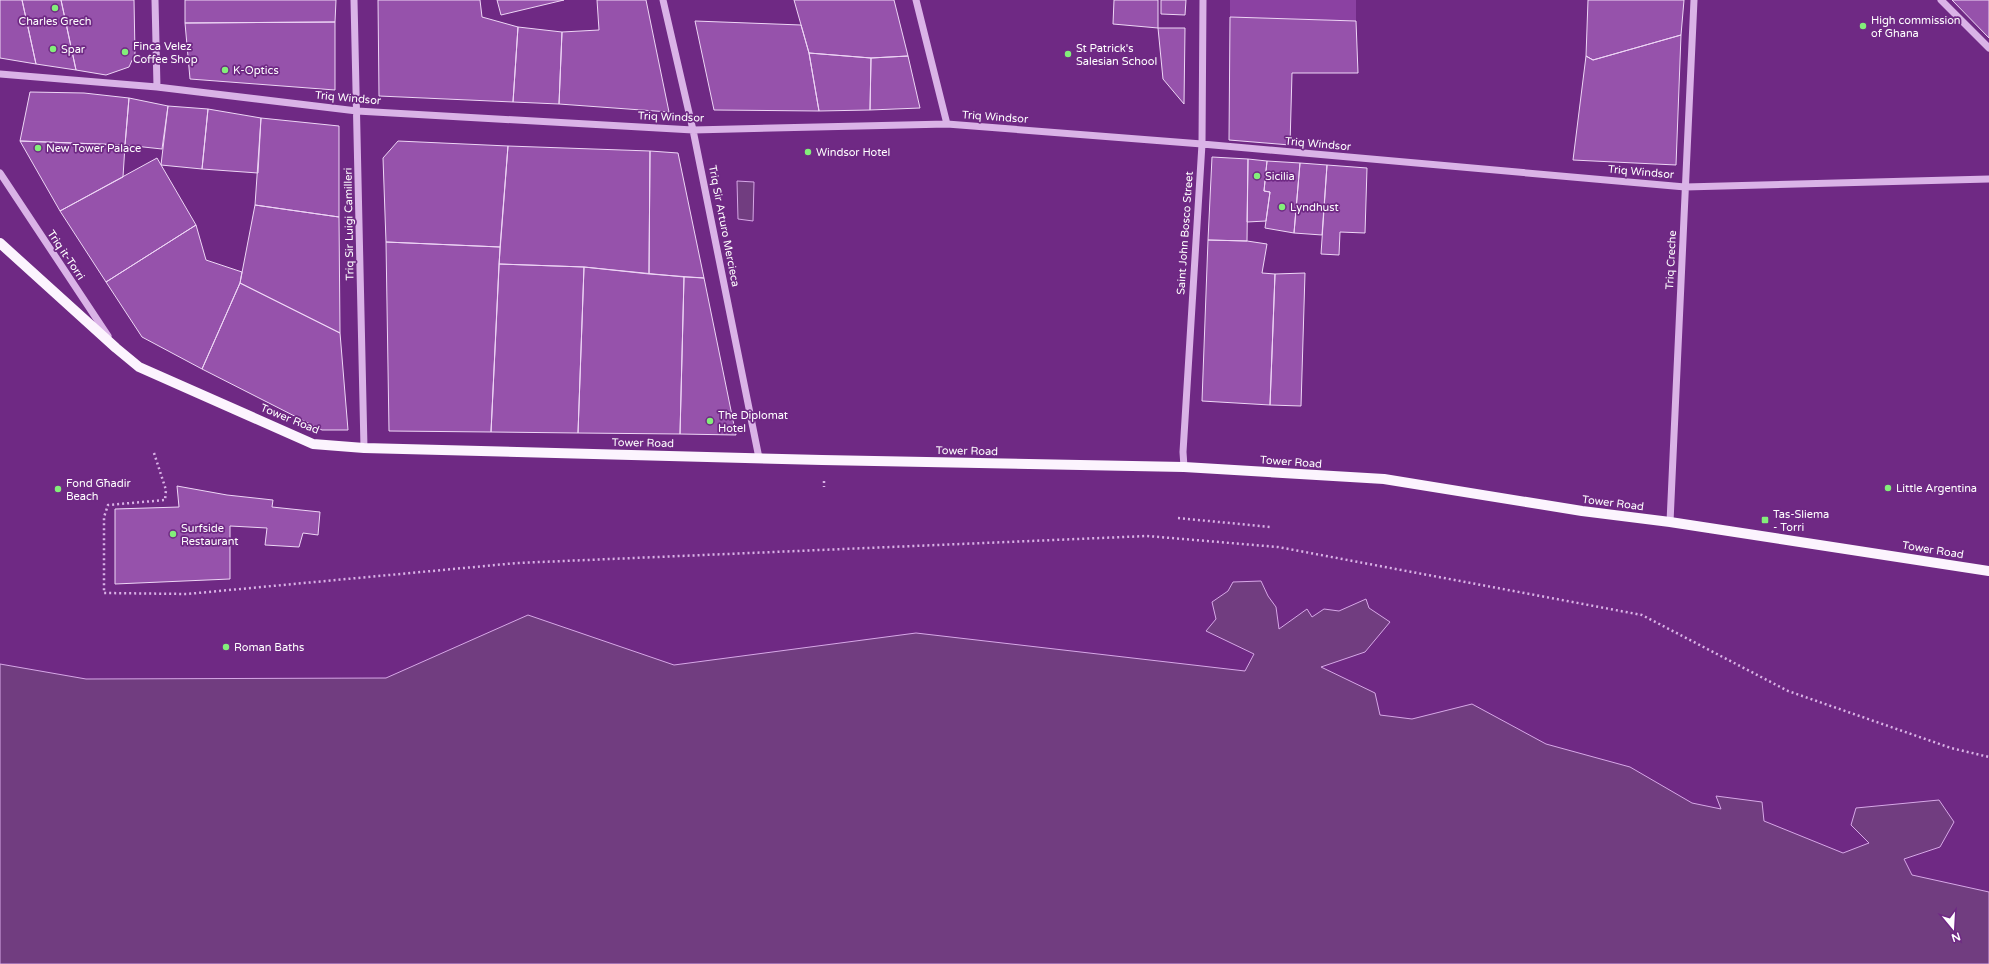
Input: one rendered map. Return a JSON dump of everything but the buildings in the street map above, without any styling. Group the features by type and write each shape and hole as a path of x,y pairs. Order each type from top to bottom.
{"main road":[{"name":"Tower Road","path":"0,243 139,367 313,444 364,448 1184,467 1384,479 1582,511 1670,522 1989,571"}],"street":[{"path":"155,0 157,87"},
{"name":"Triq Sir Luigi Camilleri","path":"354,0 364,448"},
{"name":"Triq Sir Arturo Mercieca","path":"663,0 693,130 759,458"},
{"path":"916,0 947,124"},
{"name":"Saint John Bosco Street","path":"1184,467 1183,452 1202,144 1203,0"},
{"name":"Triq Creche","path":"1670,522 1694,0"},
{"path":"1941,0 1989,48"},
{"name":"Triq Windsor","path":"0,74 157,87 357,111 693,130 947,124 1202,144 1685,187 1989,179"},
{"name":"Triq it-Torri","path":"0,173 116,348"}],"path":[{"path":"154,453 166,490 164,500 108,505 104,517 104,593 187,594 518,563 1147,536 1278,547 1642,615 1788,691 1951,748 1989,757"},
{"path":"1178,518 1270,527"}],"shaded area":[{"path":"1230,0 1356,0 1356,21 1230,17"},
{"path":"737,181 754,182 753,221 738,219"},
{"path":"1261,581 1268,596 1276,607 1279,629 1307,609 1312,617 1324,609 1339,611 1366,599 1369,608 1390,622 1365,652 1321,667 1375,693 1380,715 1412,719 1472,704 1546,744 1630,767 1692,803 1721,809 1716,796 1762,802 1764,821 1843,853 1869,843 1851,825 1856,808 1939,800 1954,822 1940,847 1904,859 1912,875 1989,892 1989,964 0,964 0,664 86,679 386,678 528,615 674,665 916,633 1245,671 1254,654 1206,631 1216,619 1212,602 1228,591 1233,582"}],"place":[{"name":"Charles Grech","path":"55,8"},
{"name":"High commission of Ghana","path":"1863,26"},
{"name":"Spar","path":"53,49"},
{"name":"Finca Velez Coffee Shop","path":"125,52"},
{"name":"St Patrick's Salesian School","path":"1068,54"},
{"name":"K-Optics","path":"225,70"},
{"name":"New Tower Palace","path":"38,148"},
{"name":"Windsor Hotel","path":"808,152"},
{"name":"Sicilia","path":"1257,176"},
{"name":"Lyndhust","path":"1282,207"},
{"name":"The Diplomat Hotel","path":"710,421"},
{"name":"Little Argentina","path":"1888,488"},
{"name":"Fond Għadir Beach","path":"58,489"},
{"name":"Tas-Sliema - Torri","path":"1765,520"},
{"name":"Surfside Restaurant","path":"173,534"},
{"name":"Roman Baths","path":"226,647"}]}
